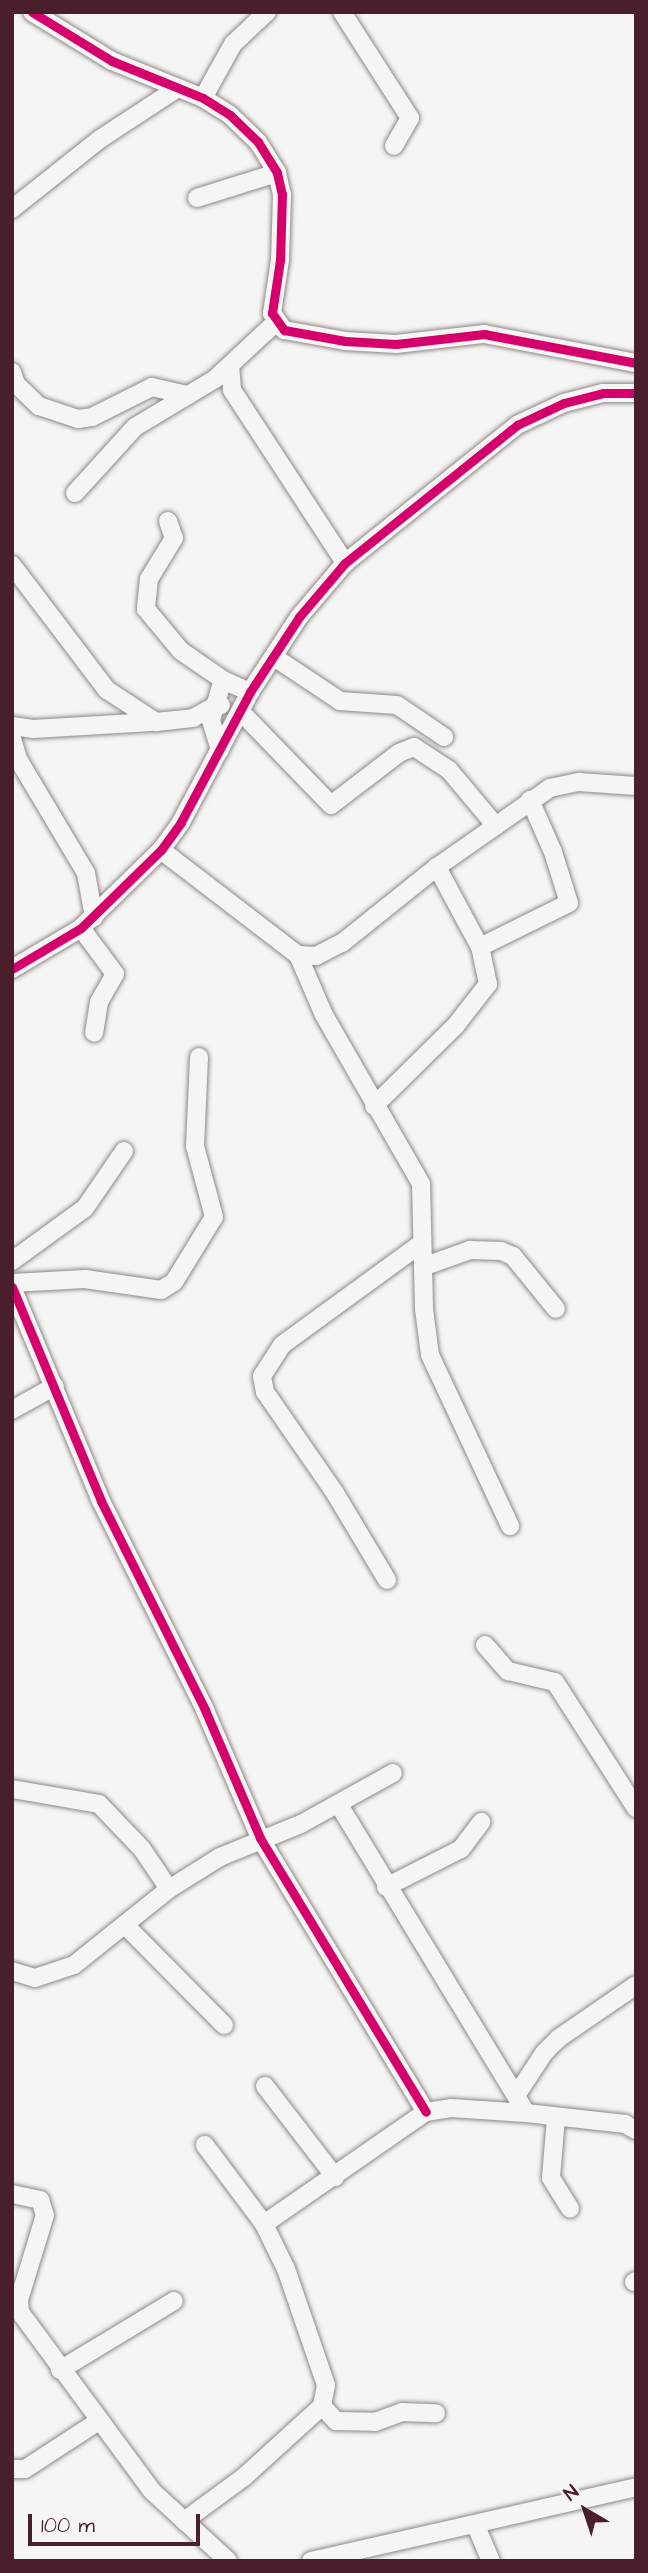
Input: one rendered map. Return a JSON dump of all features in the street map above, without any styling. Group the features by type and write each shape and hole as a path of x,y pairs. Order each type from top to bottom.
{"street":[{"path":"32,12 112,61 202,97 230,115 258,142 277,173 284,215 272,313 275,323 284,330 345,341 422,343 484,334 636,363"},
{"path":"202,97 233,44 267,12"},
{"path":"342,12 410,118 394,146"},
{"path":"12,209 100,139 178,88"},
{"path":"197,198 277,173"},
{"path":"75,493 135,427 230,366 275,323"},
{"path":"230,366 232,390 345,563"},
{"path":"12,372 16,384 39,406 78,419 92,417 152,387 188,395"},
{"path":"12,969 88,922 161,850 246,702 299,617 345,563 517,425 564,403 603,393 636,393"},
{"path":"168,521 174,538 149,579 146,608 181,651 223,680 246,702 331,805 399,753 414,747 449,771 496,826"},
{"path":"12,565 107,690 156,722"},
{"path":"274,657 340,701 397,705 444,737"},
{"path":"220,750 212,732 215,706 223,680"},
{"path":"12,726 33,729 156,722 193,718 215,706 246,702"},
{"path":"12,739 18,759 86,873 88,922 115,974 99,1002 94,1033"},
{"path":"298,955 316,956 342,943 437,867 530,800 563,784 636,786"},
{"path":"480,947 569,903 530,800"},
{"path":"161,850 298,955 324,1015 421,1184 426,1329 436,1371 510,1526"},
{"path":"374,1106 478,1001 488,984 480,947 437,867"},
{"path":"199,1057 196,1154 214,1217 174,1282 160,1290 85,1279 12,1285 101,1501 205,1710 260,1838 426,2112"},
{"path":"12,1261 85,1208 124,1151"},
{"path":"387,1580 335,1493 265,1392 262,1376 282,1345 422,1243"},
{"path":"425,1266 470,1250 501,1251 513,1256 556,1309"},
{"path":"12,1410 55,1386"},
{"path":"485,1645 508,1671 545,1676 555,1682 636,1808"},
{"path":"12,1970 34,1978 74,1965 127,1927 169,1889 260,1838 339,1805 393,1773"},
{"path":"12,1790 99,1804 135,1840 169,1889"},
{"path":"339,1805 386,1887 443,1970 526,2113"},
{"path":"386,1887 461,1849 481,1822"},
{"path":"127,1927 224,2025"},
{"path":"517,2094 544,2053 559,2038 636,1985"},
{"path":"265,2086 335,2177"},
{"path":"264,2224 426,2112 451,2108 526,2113 625,2124 636,2130"},
{"path":"556,2118 551,2178 570,2208"},
{"path":"184,2521 235,2485 322,2406 326,2385 286,2269 264,2224 205,2145"},
{"path":"12,2194 32,2196 43,2207 45,2215 18,2307 60,2370 152,2491 228,2561"},
{"path":"60,2370 174,2301"},
{"path":"322,2406 336,2421 375,2422 402,2412 436,2413"},
{"path":"12,2469 24,2469 99,2421"},
{"path":"311,2561 341,2558 476,2526 548,2504 636,2487"},
{"path":"476,2526 491,2561"}],"cycle path":[{"path":"32,12 112,61 203,98 230,115 258,142 277,173 282,194 280,260 272,313 284,330 345,341 396,344 484,334 636,363"},
{"path":"12,969 81,928 161,850 181,822 250,692 299,617 345,563 517,425 564,403 603,393 636,393"},
{"path":"12,1287 101,1501 205,1710 260,1838 426,2112"}]}
